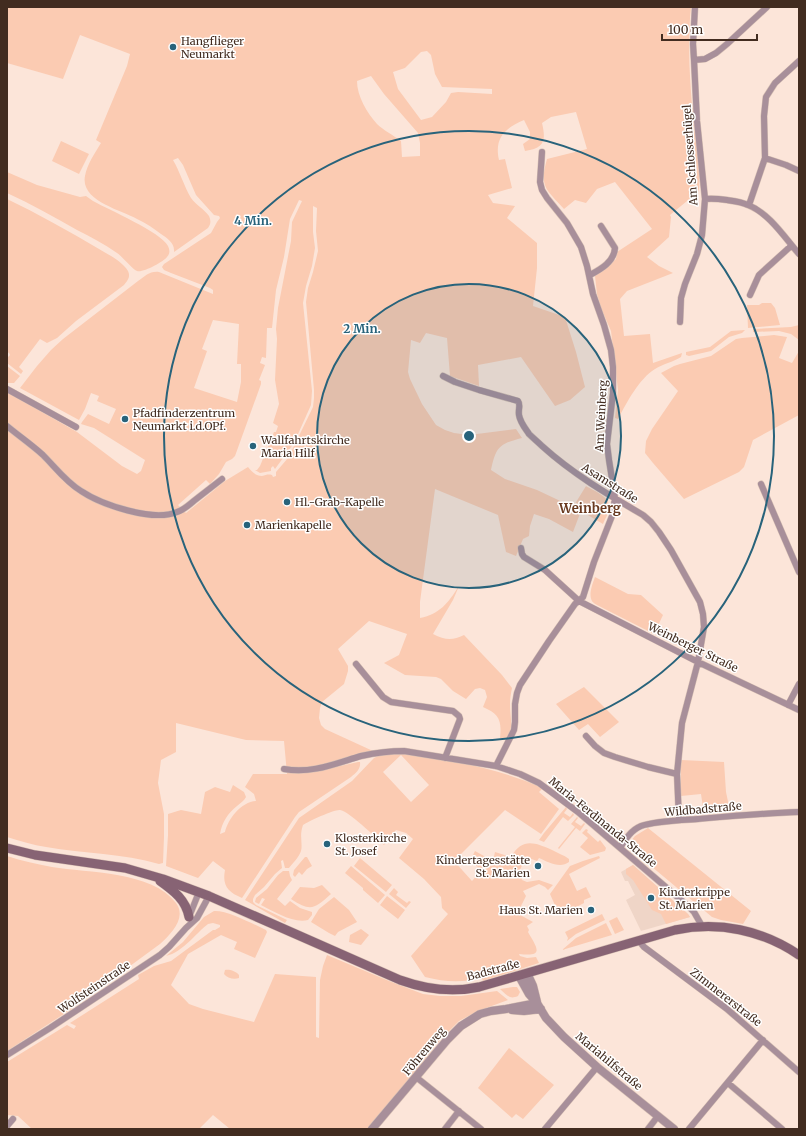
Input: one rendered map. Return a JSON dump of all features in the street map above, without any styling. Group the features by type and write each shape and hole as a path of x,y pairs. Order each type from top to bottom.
{"main road":[{"path":"7,848 35,855 125,868 147,874 162,882 174,892 185,904 189,917"},
{"name":"Badstraße","path":"147,874 209,896 395,978 419,986 447,990 467,990 676,930 702,926 724,927 751,932 773,940 799,955"}],"street":[{"name":"Am Schlosserhügel","path":"680,322 681,298 702,236 706,199 698,121 694,60 693,38 695,7"},
{"path":"694,60 705,59 716,53 767,7"},
{"path":"749,205 766,158 764,116 766,97 775,83 799,61"},
{"name":"Am Weinberg","path":"496,766 514,730 516,722 515,704 520,685 542,651 585,591 594,562 612,516 615,498 608,444 613,394 611,350 607,332 594,300 590,275 585,257 572,230 542,190 540,182 542,152"},
{"path":"766,158 799,171"},
{"path":"706,199 721,199 749,205 762,213 799,254"},
{"path":"590,275 607,264 615,252 615,248 601,226"},
{"path":"750,295 759,275 791,246"},
{"name":"Asamstraße","path":"443,376 455,382 518,401 520,406 518,413 529,434 552,455 574,473 643,515 651,522 671,550 700,602 704,627 698,662 682,723 677,774 679,820"},
{"path":"7,389 76,427"},
{"path":"7,426 42,454 80,491 102,502 137,512 160,515 176,513 185,508 222,479"},
{"path":"761,484 799,572"},
{"name":"Weinberger Straße","path":"521,548 524,557 545,570 579,601 698,662 799,710"},
{"path":"356,664 383,697 391,702 447,710 459,716 460,719 445,758"},
{"path":"788,705 799,684"},
{"path":"586,736 604,753 648,767 677,774"},
{"name":"Maria-Ferdinanda-Straße","path":"284,769 295,771 313,769 334,765 361,756 393,751 414,752 496,766 520,774 539,783 578,812 688,906 694,912 702,926"},
{"name":"Wildbadstraße","path":"620,848 631,833 647,824 754,814 799,812"},
{"name":"Wolfsteinstraße","path":"186,928 199,892"},
{"name":"Wolfsteinstraße","path":"7,1055 153,960 170,947 186,928 194,922 209,896"},
{"name":"Zimmererstraße","path":"639,941 644,947 727,1009 799,1072"},
{"name":"Mariahilfstraße","path":"523,974 533,986 539,1006 557,1031 597,1067 674,1129"},
{"name":"Föhrenweg","path":"372,1129 456,1030 466,1022 488,1011 506,1009 522,1011 539,1006"},
{"path":"689,1129 763,1040"},
{"path":"545,1129 597,1067"},
{"path":"416,1077 481,1129"},
{"path":"728,1083 782,1129"},
{"path":"445,1129 459,1111"},
{"path":"648,1129 658,1116"},
{"path":"7,1126 13,1119"}],"shaded area":[{"path":"7,7 691,7 689,62 693,118 699,162 699,189 698,192 670,215 669,237 647,257 659,266 673,273 627,291 620,299 624,336 650,334 653,363 682,353 681,357 658,367 649,373 634,391 618,419 615,418 618,390 611,331 601,308 597,294 595,276 616,259 617,252 652,229 615,182 597,189 586,203 575,200 564,209 549,192 544,182 547,159 587,149 576,112 551,117 542,123 544,139 537,148 532,150 525,151 523,144 530,139 530,132 524,120 506,130 500,140 498,152 499,160 505,159 512,188 488,195 493,203 515,206 507,218 537,243 537,268 533,306 565,317 585,387 570,400 555,406 521,357 478,365 479,386 450,376 447,338 426,333 420,343 411,340 408,372 410,379 422,404 436,425 454,433 469,435 516,429 522,438 508,442 497,451 491,470 505,479 537,490 573,507 586,486 605,498 609,504 608,512 603,524 581,511 573,532 549,519 534,514 530,526 529,536 523,539 516,556 506,552 498,515 435,489 420,602 420,618 433,614 443,607 459,586 453,600 433,634 441,638 448,639 464,635 502,675 512,688 510,701 511,726 507,741 500,738 500,722 496,715 483,707 487,697 485,690 480,688 475,689 466,699 453,691 441,679 436,677 405,675 384,663 399,655 407,634 369,621 338,649 348,666 348,671 344,684 322,702 319,718 321,725 325,729 373,751 336,767 360,762 359,769 353,775 299,812 242,898 227,888 224,880 225,870 213,861 198,878 166,866 168,814 181,810 201,814 205,792 215,787 230,792 233,785 244,792 246,797 226,818 220,834 225,832 232,817 240,808 245,804 256,801 254,794 245,787 253,774 287,774 284,741 246,740 176,723 176,752 161,760 158,783 164,814 163,863 159,864 132,858 46,847 7,837 7,392 77,432 122,466 137,474 141,471 145,460 94,428 81,424 88,414 109,424 116,409 97,401 99,396 91,393 79,420 20,388 51,350 63,339 150,273 159,272 213,294 213,290 210,288 164,270 162,267 164,264 211,233 220,218 219,216 214,215 196,195 183,165 178,158 173,160 191,198 209,216 210,225 208,228 174,252 173,246 166,237 146,224 103,204 89,192 85,185 86,172 101,143 96,140 127,66 130,54 80,35 63,79 7,63","holes":["427,51 431,55 435,74 442,87 492,89 492,94 451,93 446,102 432,117 421,120 398,89 393,72 405,68 421,52","371,76 384,94 418,133 420,156 402,157 401,141 379,126 370,115 363,104 357,87 357,81","299,200 302,201 292,222 291,241 278,308 275,380 279,404 273,423 278,426 260,466 257,470 255,470 260,473 271,471 273,466 275,469 294,443 311,405 312,391 303,303 315,248 313,232 313,206 317,208 316,231 318,251 308,288 306,302 314,390 313,407 288,458 276,472 276,476 258,475 248,467 225,481 186,513 178,505 206,480 210,484 219,474 226,462 235,456 261,384 261,381 259,380 265,365 260,363 262,357 266,358 267,328 272,328 276,290 284,257 290,219","213,320 239,324 237,364 241,364 241,382 237,402 194,388 207,351 202,349"]},
{"path":"61,141 89,154 79,174 52,161"},
{"path":"7,172 37,185 80,197 86,196 156,234 168,246 169,255 153,267 137,271 119,255 102,244 7,193"},
{"path":"7,199 111,256 125,267 129,275 124,285 76,321 57,338 47,343 40,339 19,367 23,371 21,374 7,363 7,358 10,355 7,352"},
{"path":"762,303 771,303 775,308 780,325 748,328 747,305 759,305"},
{"path":"799,325 799,340 791,334 779,331 753,332 753,329 791,327"},
{"path":"745,330 742,333 729,337 711,351 689,356 686,355 686,352 710,347 731,331"},
{"path":"774,335 787,337 779,358 792,363 799,351 799,415 753,440 744,467 739,472 684,499 645,453 646,441 652,429 678,391 661,373 674,366 711,356 736,339"},
{"path":"7,366 20,376 14,383 7,383"},
{"path":"595,577 628,594 641,595 663,615 654,634 593,602 591,592"},
{"path":"584,687 619,722 600,737 588,724 579,730 556,704"},
{"path":"398,753 454,761 508,775 543,788 539,792 559,809 541,834 505,810 454,861 472,881 481,871 471,859 475,851 493,861 495,852 511,857 520,847 529,843 540,845 569,859 569,862 558,865 539,858 537,861 526,857 519,872 522,880 527,882 539,880 553,885 548,890 539,884 523,891 526,896 519,910 522,916 533,922 527,926 529,930 528,932 537,950 536,953 533,954 519,954 520,956 527,958 536,957 539,963 483,981 482,978 467,981 453,981 425,977 411,956 448,914 442,908 441,897 424,879 399,858 413,839 406,833 396,830 384,845 350,815 340,810 328,813 303,825 301,833 301,851 297,858 289,868 285,868 283,860 281,861 282,868 255,895 253,899 253,902 256,905 287,920 285,923 245,900 299,818 352,781 374,758","holes":["401,755 429,785 411,802 383,772"]},
{"path":"681,760 724,762 726,792 730,811 704,814 701,794 681,796"},
{"path":"566,807 567,809 564,813 570,817 573,813 574,815 568,821 563,817 544,842 539,840 544,833"},
{"path":"577,817 578,818 575,822 581,826 584,823 585,824 580,831 576,828 559,849 558,848 575,827 571,824"},
{"path":"648,828 751,911 743,924 712,917 627,846 635,836"},
{"path":"586,829 588,830 587,832 598,842 600,840 606,848 605,851 590,855 580,847 588,838 582,833"},
{"path":"7,856 52,867 118,875 136,879 152,885 165,893 176,903 180,914 179,920 173,931 160,944 70,1010 7,1051"},
{"path":"599,856 600,858 569,874 577,891 586,887 591,897 584,900 584,903 561,915 559,911 558,912 550,894 570,866"},
{"path":"305,857 307,857 312,866 302,875 299,872 295,877 293,875 294,870"},
{"path":"360,858 392,885 386,892 354,866"},
{"name":"Kinderkrippe St. Marien","path":"633,865 690,917 641,931 626,900 635,895 628,881 625,881 621,872"},
{"path":"633,865 690,917 666,924 661,914 652,910 633,880 626,874 626,869"},
{"path":"351,866 385,895 378,903 345,873"},
{"path":"283,871 289,871 292,880 277,899 285,906 290,901 300,908 312,912 312,915 308,920 302,921 290,919 277,913 261,905 265,899 262,898 259,904 255,902 256,898 267,889"},
{"path":"322,885 331,894 316,906 303,906 291,899 300,887 314,888"},
{"path":"394,888 398,892 396,895 407,903 409,901 411,902 406,908 389,894"},
{"path":"387,896 405,910 398,919 380,905"},
{"path":"334,897 349,910 357,922 338,932 335,936 311,922 319,909"},
{"path":"214,911 233,915 266,930 267,932 255,958 234,949 237,942 221,935 188,954 171,985 189,1004 203,1009 254,1022 275,974 316,977 316,1037 319,1038 320,980 327,955 423,994 461,996 497,991 508,1000 478,1011 459,1021 441,1039 415,1073 367,1129 230,1129 213,1115 199,1129 32,1129 18,1116 7,1115 7,1062 67,1025 74,1029 76,1026 70,1023 139,979 138,975 154,966 171,961 213,930 220,927 220,925 213,923 208,924 178,951 166,956 183,942 204,917"},
{"path":"602,914 605,920 576,934 567,941 568,938 565,932"},
{"path":"617,917 624,930 615,934 609,921"},
{"path":"606,923 612,935 562,950 576,938"},
{"path":"361,929 369,935 361,945 349,942 350,935"},
{"path":"225,970 236,972 239,975 239,978 233,979 227,977 224,974"},
{"path":"517,987 520,992 518,996 510,997 500,989"},
{"path":"509,1048 554,1085 523,1119 516,1114 512,1118 478,1088"}],"place":[{"name":"Hangflieger Neumarkt","path":"173,47"},
{"name":"Pfadfinderzentrum Neumarkt i.d.OPf.","path":"125,419"},
{"name":"Wallfahrtskirche Maria Hilf","path":"253,446"},
{"name":"Hl.-Grab-Kapelle","path":"287,502"},
{"name":"Marienkapelle","path":"247,525"},
{"name":"Klosterkirche St. Josef","path":"327,844"},
{"name":"Kindertagesstätte St. Marien","path":"538,866"},
{"name":"Kinderkrippe St. Marien","path":"651,898"},
{"name":"Haus St. Marien","path":"591,910"}],"district":[{"name":"Weinberg","path":"590,508"}]}
